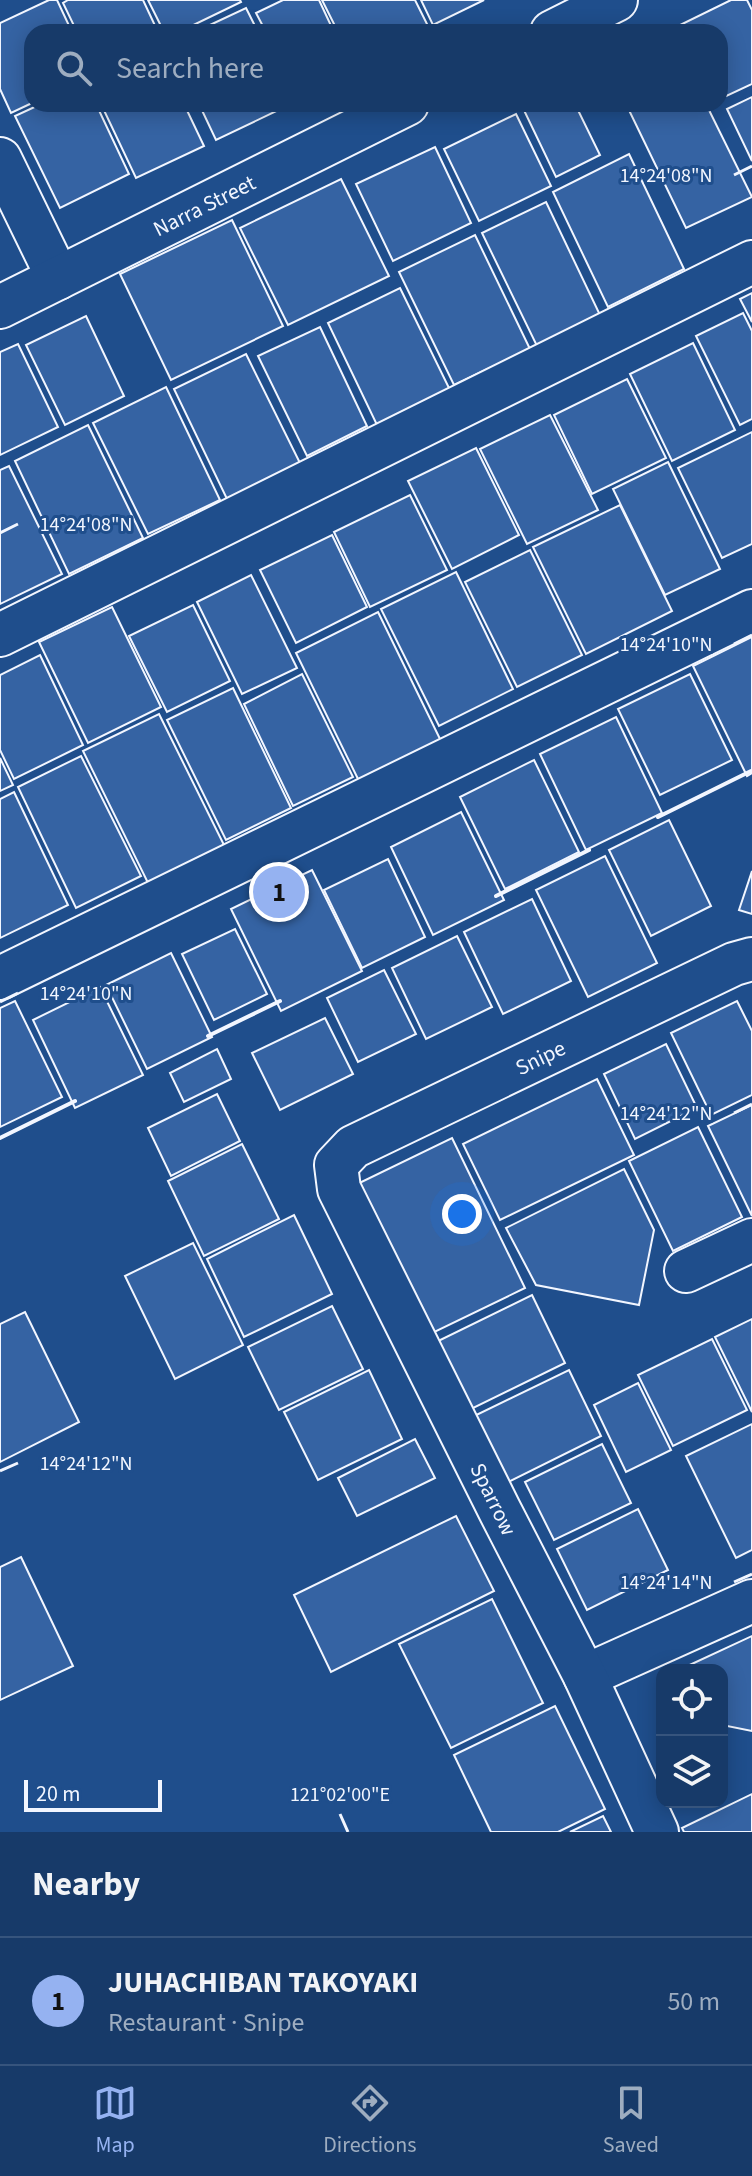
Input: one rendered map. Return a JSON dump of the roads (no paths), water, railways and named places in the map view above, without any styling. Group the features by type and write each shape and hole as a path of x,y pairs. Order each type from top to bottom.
{"street":[{"path":"568,24 616,0"},
{"name":"Narra Street","path":"0,307 391,112"},
{"path":"0,159 58,278"},
{"path":"0,635 752,262"},
{"path":"0,978 752,611"},
{"name":"Snipe","path":"336,1165 353,1147 734,964 752,959"},
{"name":"Sparrow","path":"336,1165 339,1189 585,1676 657,1832"},
{"path":"686,1271 752,1240"},
{"path":"585,1676 752,1601"}],"place":[{"name":"JUHACHIBAN TAKOYAKI","path":"279,892"}]}
